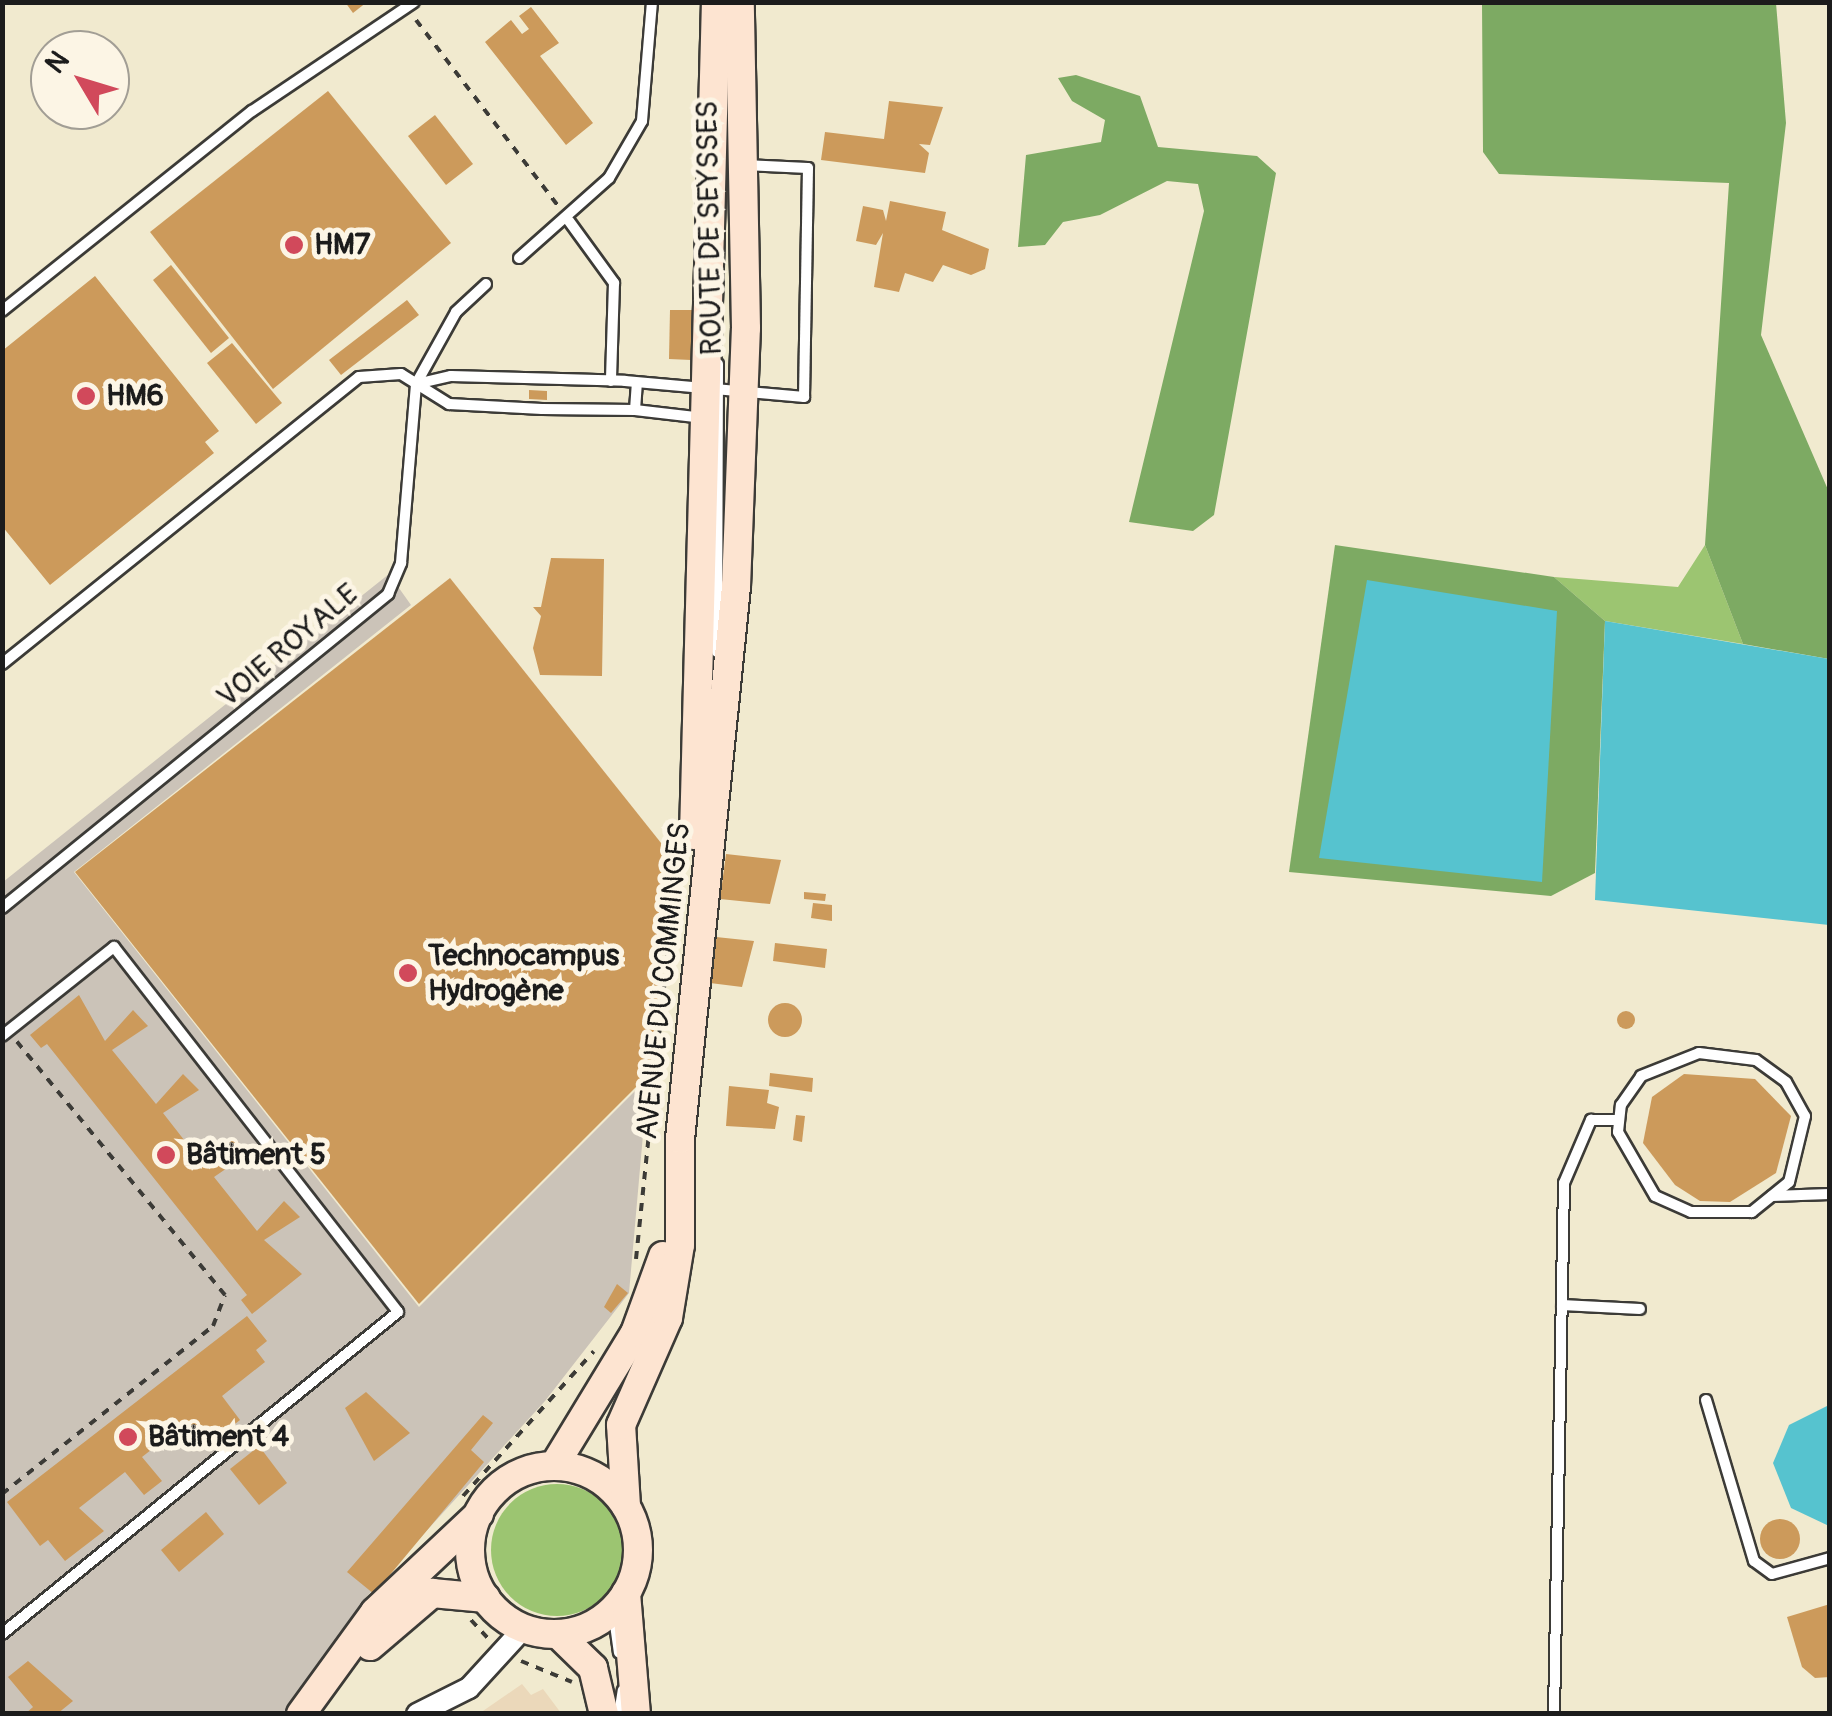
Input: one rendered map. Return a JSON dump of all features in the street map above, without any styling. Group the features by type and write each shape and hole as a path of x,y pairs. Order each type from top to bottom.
{"main road":[{"name":"ROUTE DE SEYSSES","path":"716,2 714,328 721,452"},
{"name":"ROUTE DE SEYSSES","path":"721,452 720,399 742,164 740,2"},
{"name":"AVENUE DU COMMINGES","path":"554,1466 635,1333 666,1246 664,1130 721,452"},
{"name":"AVENUE DU COMMINGES","path":"626,1506 621,1424 668,1318 680,1245 680,1139 736,587 721,452"},
{"path":"301,1714 375,1612 466,1511 504,1483 554,1466 595,1476 626,1506 638,1540 620,1602 636,1714"},
{"path":"466,1511 470,1548 486,1598"},
{"path":"316,1714 421,1598 444,1590 486,1598 524,1628 558,1634 593,1668 604,1714"},
{"path":"558,1634 620,1602"}],"street":[{"path":"416,1714 470,1688 524,1628"}],"lane":[{"path":"640,2 652,18"},
{"path":"519,258 569,220 642,121 652,2"},
{"path":"2,311 252,111 410,5"},
{"path":"2,664 359,377 400,374 449,404 542,409 636,410 720,399 804,397 808,168 742,164"},
{"path":"569,220 614,284 611,381"},
{"name":"VOIE ROYALE","path":"2,908 388,594 401,562 416,384 456,312 486,284"},
{"path":"416,384 451,376 542,383 611,381 720,399"},
{"path":"636,410 637,383"},
{"path":"2,1634 380,1336 398,1312 114,947 5,1034"},
{"path":"1668,1060 1756,1060 1786,1082 1806,1116 1804,1151 1771,1196 1752,1212 1691,1212 1654,1196 1631,1168 1619,1120 1641,1076 1668,1060"},
{"path":"1554,1714 1562,1305 1574,1150 1591,1120 1619,1120"},
{"path":"1771,1196 1830,1194"},
{"path":"1562,1305 1640,1308"},
{"path":"1706,1400 1754,1561 1772,1574 1829,1558"},
{"path":"619,1714 620,1602"}],"path":[{"path":"410,5 569,220"},
{"name":"AVENUE DU COMMINGES","path":"634,1280 686,846"},
{"path":"2,1494 213,1326 225,1295 5,1034"},
{"path":"466,1511 598,1348"}],"shaded area":[{"path":"389,574 411,605 74,872 419,1307 648,1078 629,1293 545,1401 367,1596 285,1713 3,1714 3,882"},
{"path":"522,1684 531,1695 543,1689 561,1713 480,1713"}],"green space":[{"path":"1482,3 1776,3 1786,123 1761,335 1829,492 1829,659 1743,644 1705,545 1729,183 1499,174 1483,152"},
{"path":"1076,75 1140,96 1158,147 1257,156 1276,173 1214,515 1193,531 1129,522 1204,211 1198,184 1167,181 1100,215 1063,222 1045,245 1018,247 1026,155 1101,142 1105,120 1072,101 1058,78"},
{"path":"1335,545 1554,577 1605,621 1595,873 1551,896 1289,872"},
{"path":"1705,545 1743,644 1605,621 1554,577 1678,587"},
{"path":"557,1484 582,1489 604,1503 618,1525 623,1550 618,1575 604,1597 582,1611 557,1616 532,1611 510,1597 496,1575 491,1550 496,1525 510,1503 532,1489"}],"water":[{"path":"1367,580 1557,611 1542,882 1319,858"},
{"path":"1605,621 1829,659 1829,925 1595,900"},
{"path":"1829,1405 1830,1526 1791,1508 1773,1463 1789,1425"}],"building":[{"path":"345,2 367,2 353,13"},
{"path":"531,7 559,43 540,56 593,123 566,145 485,42 511,20 522,34 529,29 519,16"},
{"name":"HM7","path":"328,91 451,243 273,389 150,232"},
{"path":"889,101 943,107 930,145 919,144 929,153 925,173 821,160 825,132 884,139"},
{"path":"435,115 473,164 446,185 408,136"},
{"path":"890,201 946,212 942,230 989,249 985,269 971,275 943,265 933,282 905,273 899,292 874,287 883,233 876,245 856,241 863,206 883,210 886,221"},
{"path":"171,265 229,338 211,353 153,280"},
{"name":"HM6","path":"95,276 219,431 205,442 214,453 50,585 2,526 2,351"},
{"path":"407,300 419,315 341,375 329,360"},
{"path":"670,310 693,310 691,360 669,359"},
{"path":"232,343 282,403 256,424 207,363"},
{"path":"529,390 547,391 547,400 529,399"},
{"path":"551,558 604,559 602,676 540,675 533,648 541,616 533,607 541,607"},
{"name":"Technocampus Hydrogène","path":"450,578 673,858 649,1074 419,1304 75,872"},
{"path":"726,854 781,860 770,904 720,899"},
{"path":"804,892 826,894 825,901 804,899"},
{"path":"813,903 832,905 832,921 811,918"},
{"path":"716,937 754,941 742,987 710,983"},
{"path":"775,943 827,949 825,968 773,961"},
{"name":"Bâtiment 5","path":"79,995 105,1041 133,1010 148,1026 112,1050 156,1104 183,1074 199,1090 163,1113 206,1168 234,1138 249,1153 214,1177 257,1231 284,1201 300,1217 264,1240 302,1274 252,1314 241,1300 247,1295 47,1044 41,1048 30,1035"},
{"path":"785,1003 797,1008 802,1020 797,1032 785,1037 773,1032 768,1020 773,1008"},
{"path":"1626,1011 1635,1020 1626,1029 1617,1020"},
{"path":"770,1073 813,1078 812,1092 769,1086"},
{"path":"1684,1074 1755,1079 1791,1116 1776,1173 1730,1202 1700,1201 1675,1185 1643,1143 1652,1097"},
{"path":"729,1086 769,1090 767,1103 779,1107 775,1129 726,1126"},
{"path":"796,1115 805,1116 802,1142 793,1140"},
{"path":"617,1284 628,1293 611,1313 604,1307"},
{"name":"Bâtiment 4","path":"247,1316 267,1341 256,1350 265,1362 222,1396 240,1420 202,1450 183,1425 142,1457 162,1481 144,1495 125,1472 79,1508 104,1531 65,1561 48,1540 40,1546 7,1502"},
{"path":"366,1392 410,1433 374,1461 345,1408"},
{"path":"483,1415 493,1423 471,1450 484,1462 374,1594 347,1572"},
{"path":"259,1446 287,1483 259,1505 230,1469"},
{"path":"206,1512 224,1534 179,1572 161,1550"},
{"path":"1780,1519 1794,1525 1800,1539 1794,1553 1780,1559 1766,1553 1760,1539 1766,1525"},
{"path":"1830,1604 1830,1677 1815,1678 1802,1667 1787,1617"},
{"path":"28,1661 73,1701 57,1714 25,1714 33,1707 8,1677"}],"place":[{"name":"HM7","path":"294,245"},
{"name":"HM6","path":"86,396"},
{"name":"Technocampus Hydrogène","path":"408,973"},
{"name":"Bâtiment 5","path":"166,1155"},
{"name":"Bâtiment 4","path":"128,1437"}]}
